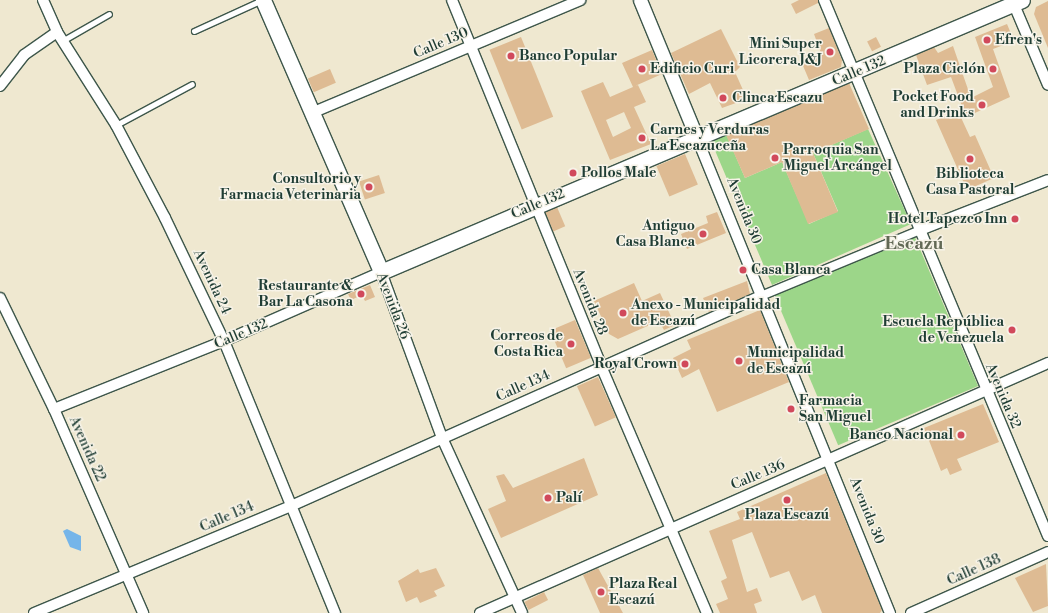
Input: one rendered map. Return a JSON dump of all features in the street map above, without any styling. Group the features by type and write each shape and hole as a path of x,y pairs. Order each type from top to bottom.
{"main road":[{"name":"Avenida 26","path":"263,0 314,112 381,272"},
{"name":"Calle 132","path":"381,272 536,204 854,74 1016,1"}],"street":[{"name":"Avenida 24","path":"43,0 60,36 116,125 146,177 224,341 335,613"},
{"name":"Avenida 28","path":"452,0 472,45 601,366 708,613"},
{"name":"Calle 130","path":"314,112 580,0"},
{"name":"Avenida 30","path":"640,0 829,460 890,613"},
{"name":"Avenida 32","path":"824,0 985,390 1048,536"},
{"path":"1016,1 1048,85"},
{"path":"0,86 24,55 60,36"},
{"name":"Calle 134","path":"34,613 291,506 601,366 762,296 920,230 1048,180"},
{"name":"Calle 132","path":"54,409 224,341 381,272"},
{"name":"Avenida 26","path":"381,272 442,438 522,613"},
{"name":"Avenida 22","path":"0,298 54,409 143,613"},
{"name":"Calle 136","path":"480,613 670,528 829,460 1048,363"},
{"name":"Calle 138","path":"911,613 1048,552"}],"lane":[{"path":"194,31 263,0"},
{"path":"60,36 109,14"},
{"path":"116,125 192,84"}],"green space":[{"path":"868,129 911,224 772,285 711,141 726,134 745,178 782,162 809,224 838,211 813,153"},
{"path":"914,235 978,386 838,445 774,294"}],"water":[{"path":"67,529 81,536 81,551 70,547 63,531"}],"building":[{"path":"799,0 818,0 818,3 796,14 791,4"},
{"path":"1048,1 1048,48 1034,14 1036,7"},
{"name":"Plaza Ciclón","path":"1007,24 1014,41 993,49 1010,97 966,117 951,77 927,85 916,55 934,47 938,53 953,46 971,98 993,87 975,37"},
{"path":"829,28 842,60 841,67 809,80 801,61 821,53 814,34"},
{"path":"721,29 740,67 735,72 747,99 722,108 710,83 689,94 671,53"},
{"path":"521,37 553,117 522,129 489,50"},
{"path":"876,37 881,47 872,51 867,42"},
{"path":"652,50 662,74 635,86 638,85 646,102 634,107 651,144 610,160 581,91 603,82 610,97 633,87 622,63","holes":["624,112 631,128 613,137 606,120"]},
{"path":"330,69 336,83 314,92 308,78"},
{"name":"Parroquia San Miguel Arcángel","path":"849,83 869,129 813,153 838,212 808,224 782,162 745,178 726,135"},
{"name":"Biblioteca Casa Pastoral","path":"958,111 970,137 975,135 994,178 967,190 936,120"},
{"path":"685,154 698,184 669,196 656,166"},
{"name":"Consultorio y Farmacia Veterinaria","path":"379,175 385,193 365,200 359,181"},
{"path":"557,207 565,226 553,231 545,212"},
{"name":"Antiguo Casa Blanca","path":"717,212 726,233 687,249 681,234 708,223 706,216"},
{"path":"747,281 750,294 709,312 703,298"},
{"name":"Anexo - Municipalidad de Escazú","path":"634,283 642,301 660,293 675,325 664,330 659,321 618,339 609,334 594,301"},
{"name":"Restaurante & Bar La Casona","path":"370,285 375,297 365,301 362,295 351,300 348,294"},
{"name":"Municipalidad de Escazú","path":"760,310 789,382 717,412 699,369 682,378 673,358 691,349 687,340"},
{"name":"Correos de Costa Rica","path":"575,320 591,358 566,368 550,331"},
{"path":"598,377 616,417 595,427 577,386"},
{"name":"Banco Nacional","path":"983,404 999,442 957,459 962,470 950,475 947,468 941,471 924,428"},
{"name":"Palí","path":"584,458 598,495 501,538 488,509 506,501 496,476 504,474 513,488"},
{"path":"826,473 882,610 880,613 822,613 815,595 802,601 789,571 770,578 752,532 732,540 747,592 757,588 762,601 754,604 757,613 720,613 716,604 728,599 721,581 727,578 709,531 740,519 737,512"},
{"path":"1046,564 1048,606 1033,612 1015,578"},
{"path":"436,568 445,586 434,591 437,596 420,603 417,597 406,602 398,581 418,569 420,573"},
{"name":"Plaza Real Escazú","path":"598,568 623,613 600,613 583,575"},
{"path":"544,592 548,600 528,610 524,602"}],"place":[{"name":"Efren's","path":"987,40"},
{"name":"Mini Super Licorera J&J","path":"830,52"},
{"name":"Banco Popular","path":"511,56"},
{"name":"Edificio Curi","path":"642,69"},
{"name":"Plaza Ciclón","path":"993,69"},
{"name":"Clinca Escazu","path":"723,98"},
{"name":"Pocket Food and Drinks","path":"982,105"},
{"name":"Carnes y Verduras La Escazuceña","path":"642,138"},
{"name":"Parroquia San Miguel Arcángel","path":"775,158"},
{"name":"Biblioteca Casa Pastoral","path":"970,159"},
{"name":"Pollos Male","path":"573,173"},
{"name":"Consultorio y Farmacia Veterinaria","path":"369,187"},
{"name":"Hotel Tapezco Inn","path":"1015,219"},
{"name":"Antiguo Casa Blanca","path":"703,234"},
{"name":"Casa Blanca","path":"743,270"},
{"name":"Restaurante & Bar La Casona","path":"361,294"},
{"name":"Anexo - Municipalidad de Escazú","path":"623,313"},
{"name":"Escuela República de Venezuela","path":"1012,330"},
{"name":"Correos de Costa Rica","path":"571,344"},
{"name":"Municipalidad de Escazú","path":"739,361"},
{"name":"Royal Crown","path":"685,364"},
{"name":"Farmacia San Miguel","path":"791,409"},
{"name":"Banco Nacional","path":"961,435"},
{"name":"Palí","path":"548,498"},
{"name":"Plaza Escazú","path":"787,500"},
{"name":"Plaza Real Escazú","path":"601,592"}],"district":[{"name":"Escazú","path":"914,244"}]}
